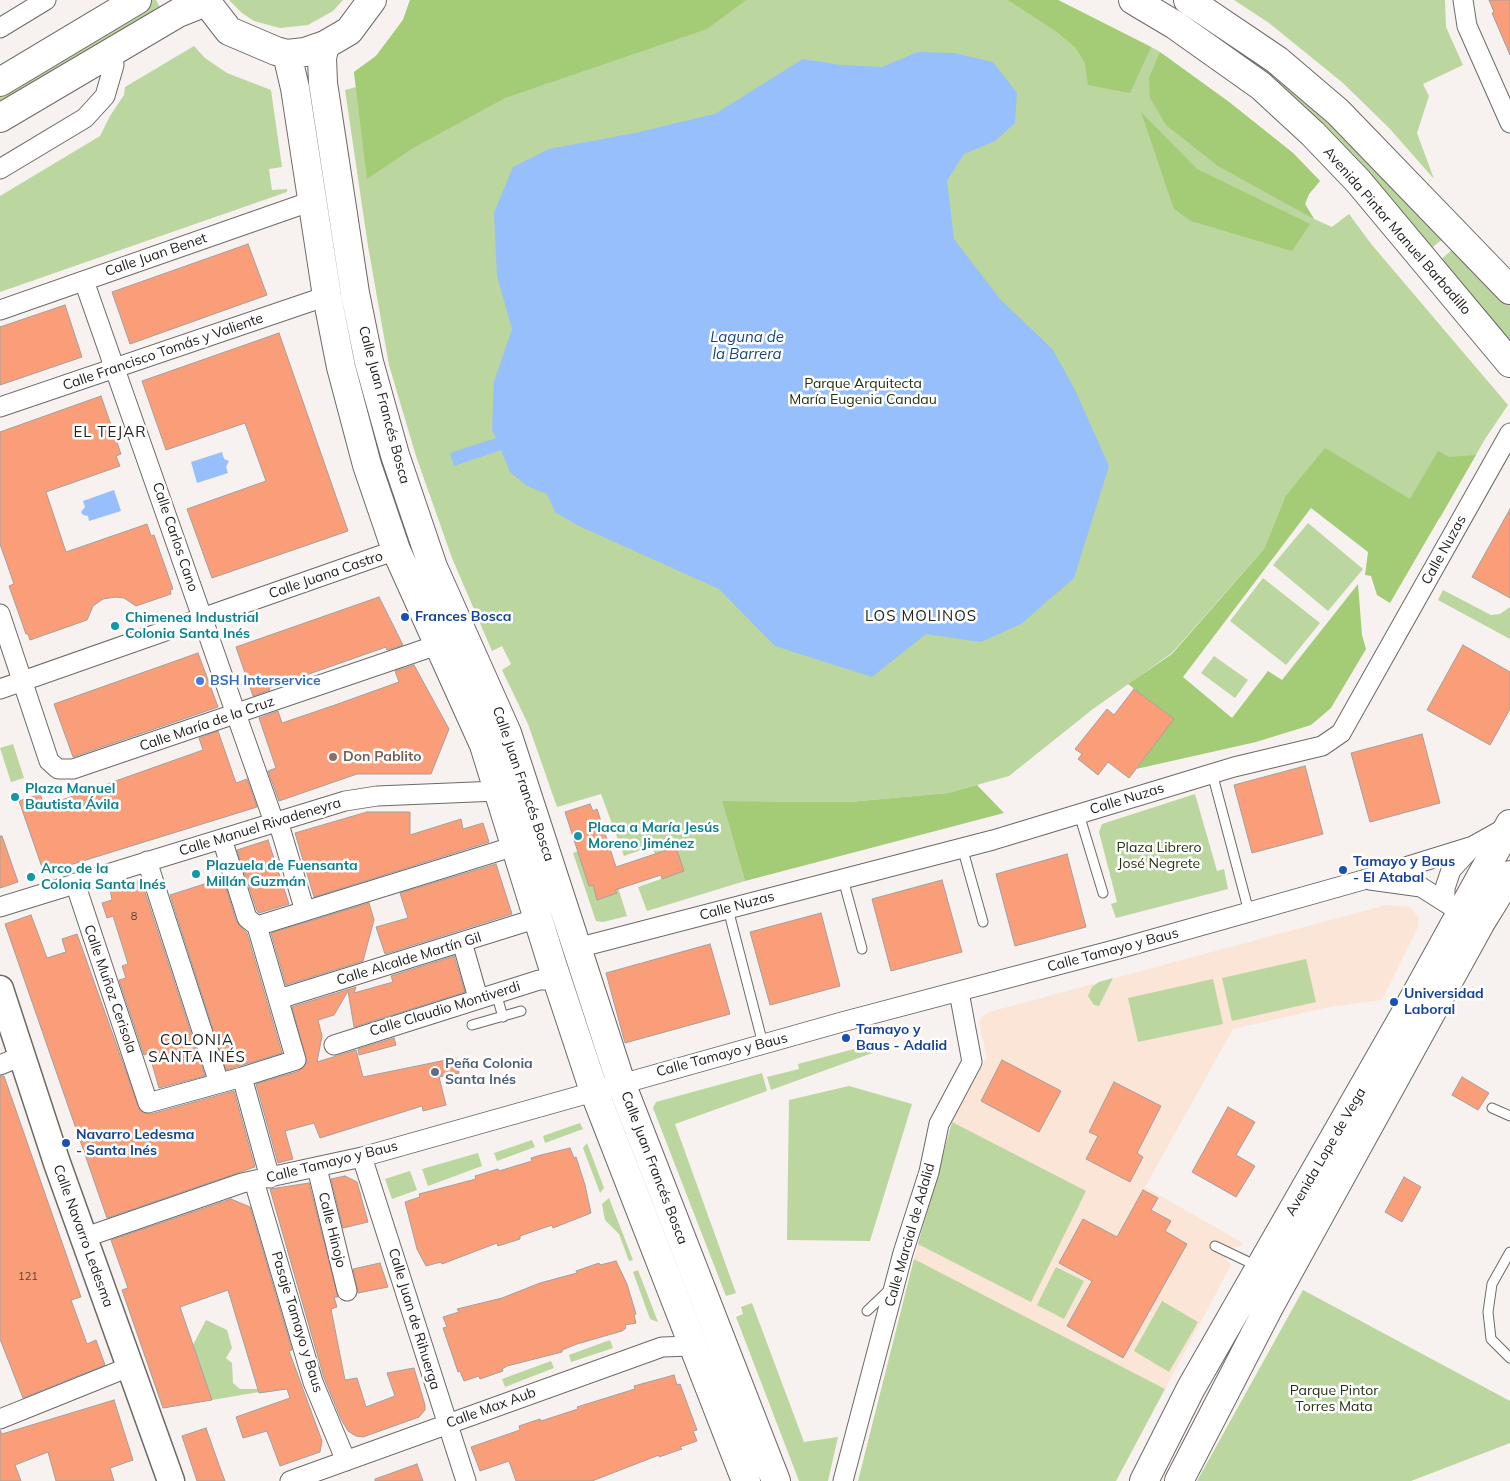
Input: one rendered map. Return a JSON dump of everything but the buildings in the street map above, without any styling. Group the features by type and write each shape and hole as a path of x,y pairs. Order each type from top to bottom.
{"main road":[{"path":"0,82 137,0"},
{"path":"0,118 178,13 205,1 229,31 286,54 305,52 325,45 348,31 372,0"},
{"name":"Avenida Pintor Manuel Barbadillo","path":"1132,0 1175,25 1261,86 1313,134 1358,180 1510,363"},
{"path":"1188,0 1277,60 1338,112 1510,290"},
{"name":"Calle Juan Francés Bosca","path":"325,45 322,58 323,83 355,293 369,362 392,446 433,567 507,733 621,1084 776,1481"},
{"name":"Calle Juan Francés Bosca","path":"286,54 295,88 327,296 341,367 365,456 396,550 484,745 557,980 594,1091 746,1481"},
{"name":"Avenida Lope de Vega","path":"1144,1481 1192,1388 1510,825"},
{"name":"Avenida Lope de Vega","path":"1179,1481 1269,1307 1462,912 1510,875"},
{"name":"Calle Navarro Ledesma","path":"0,989 11,1061 83,1238 171,1481"}],"street":[{"path":"0,28 46,0"},
{"path":"1463,0 1467,26 1510,123"},
{"path":"0,169 85,118 105,96 114,65 112,52"},
{"name":"Calle Juan Benet","path":"0,310 312,201"},
{"name":"Calle Carlos Cano","path":"84,280 276,822 305,911"},
{"name":"Calle Francisco Tomás y Valiente","path":"0,407 327,296"},
{"name":"Calle Nuzas","path":"578,948 962,848 1212,773 1322,746 1341,733 1510,433"},
{"name":"Calle Juana Castro","path":"0,689 396,550"},
{"path":"0,614 23,681"},
{"name":"Calle María de la Cruz","path":"23,681 49,760 58,768 73,769 440,644"},
{"name":"Calle Manuel Rivadeneyra","path":"0,907 345,801 377,796 498,791"},
{"name":"Calle Tamayo y Baus","path":"83,1238 262,1179 362,1157 763,1044 1364,880 1473,846 1510,825"},
{"path":"222,839 247,918 257,926 280,999"},
{"path":"257,926 515,846"},
{"path":"1462,912 1445,888 1451,870 1473,846"},
{"path":"147,861 219,1083"},
{"name":"Calle Tamayo y Baus","path":"1364,880 1421,887 1462,912"},
{"name":"Calle Muñoz Cerisola","path":"75,883 148,1103 296,1060 280,999"},
{"name":"Calle Alcalde Martín Gil","path":"280,999 538,918"},
{"path":"462,942 478,998"},
{"name":"Calle Claudio Montiverdi","path":"334,1045 539,980 557,980"},
{"name":"Calle Marcial de Adalid","path":"843,1481 896,1283 929,1172 939,1124 972,1062 961,1034 959,992"},
{"path":"242,1077 262,1179"},
{"name":"Calle Juan de Rihuerga","path":"362,1157 446,1424 466,1481"},
{"name":"Calle Hinojo","path":"317,1168 348,1291"},
{"name":"Pasaje Tamayo y Baus","path":"262,1179 313,1382 346,1461"},
{"name":"Calle Max Aub","path":"290,1481 662,1347 694,1346"},
{"path":"0,1419 130,1367"}],"lane":[{"path":"1212,773 1249,912"},
{"path":"1079,814 1103,893"},
{"path":"962,848 983,922"},
{"path":"843,879 862,950"},
{"path":"728,909 763,1044"},
{"path":"496,993 503,1016"},
{"path":"472,1025 522,1012"},
{"path":"1492,1108 1510,1116"},
{"path":"1215,1246 1260,1268"},
{"path":"1510,1252 1492,1284 1488,1312 1491,1339 1510,1358"},
{"path":"867,1311 896,1283"}],"shaded area":[{"path":"1386,905 1410,907 1419,918 1418,927 1382,1000 1329,1007 1233,1029 1145,1187 1243,1243 1241,1246 1230,1248 1225,1258 1231,1265 1165,1389 914,1259 952,1122 987,1057 979,1022 982,1017 989,1012"}],"green space":[{"path":"152,0 156,0 160,7 0,104 0,92"},
{"path":"229,0 343,0 333,11 308,25 280,28 254,21 242,13"},
{"name":"Parque Arquitecta María Eugenia Candau","path":"410,0 1058,0 1157,50 1229,102 1293,153 1320,181 1309,194 1305,204 1314,219 1332,227 1349,214 1372,245 1508,405 1485,439 1440,518 1285,497 1264,549 1172,653 1093,709 1009,776 948,793 849,802 722,801 745,881 647,911 638,887 684,871 676,847 655,854 652,846 624,856 601,794 557,807 528,724 502,670 511,664 502,646 492,651 452,558 416,456 389,365 368,246 345,90 356,87 354,72 376,56 403,20"},
{"path":"410,0 746,0 707,29 505,98 413,148 367,179 354,72 376,56 403,20"},
{"path":"1008,0 1058,0 1151,47 1130,93 1088,85 1085,63 1075,47 1057,32"},
{"path":"1234,0 1445,0 1446,27 1463,65 1423,84 1429,96 1417,133 1434,179 1390,129 1343,83 1269,23"},
{"path":"1188,12 1265,65 1335,123 1445,237 1428,251 1184,20"},
{"path":"194,46 205,58 227,73 271,90 282,167 269,169 272,190 287,189 287,192 0,292 0,196 100,136 124,95 125,87"},
{"path":"1160,52 1229,102 1293,153 1320,181 1309,194 1305,204 1314,219 1218,166 1166,125 1150,98 1149,78"},
{"path":"1141,112 1197,169 1310,224 1292,251 1191,221 1174,209"},
{"path":"1455,247 1510,304 1510,349 1437,263"},
{"path":"1325,448 1410,499 1438,451 1449,457 1476,455 1390,603 1377,595 1371,576 1365,575 1368,552 1311,508 1183,677 1232,718 1268,671 1282,680 1358,584 1362,635 1366,649 1331,708 1311,725 1256,742 1136,769 1174,719 1128,684 1172,654 1264,549 1285,497"},
{"path":"1308,523 1363,569 1328,611 1273,565"},
{"path":"1263,578 1320,623 1286,665 1230,621"},
{"path":"1443,590 1491,615 1500,614 1510,607 1510,639 1438,600"},
{"path":"1214,656 1248,680 1235,698 1201,673"},
{"path":"13,744 24,778 11,782 0,748"},
{"path":"977,785 1004,813 745,881 722,801 849,802 948,793"},
{"name":"Plaza Librero José Negrete","path":"1195,794 1217,871 1224,869 1228,889 1116,918 1111,904 1117,902 1099,832 1102,824"},
{"path":"578,851 589,886 593,885 597,899 616,893 612,879 615,878 627,916 603,922 596,921 573,853"},
{"path":"1306,959 1316,1002 1232,1021 1222,978"},
{"path":"1113,978 1099,1006 1094,1005 1088,996 1092,987 1099,982"},
{"path":"1213,979 1223,1024 1138,1042 1128,998"},
{"path":"888,1040 889,1047 771,1090 767,1077 799,1069 798,1064"},
{"path":"762,1073 767,1091 675,1124 736,1293 726,1296 653,1108 656,1102"},
{"path":"849,1086 912,1104 870,1241 787,1240 789,1100"},
{"path":"952,1122 1086,1191 1031,1302 918,1244"},
{"path":"580,1123 583,1129 545,1143 543,1136"},
{"path":"532,1140 535,1147 497,1161 494,1153"},
{"path":"587,1143 604,1188 600,1193 583,1148"},
{"path":"478,1153 482,1166 428,1186 422,1169"},
{"path":"410,1171 417,1190 392,1199 385,1179"},
{"path":"609,1198 633,1260 629,1261 619,1234 605,1220 602,1204"},
{"path":"914,1259 1165,1389 1116,1481 858,1481"},
{"path":"1056,1267 1084,1281 1064,1319 1037,1305"},
{"path":"638,1270 658,1322 650,1319 633,1272"},
{"name":"Parque Pintor Torres Mata","path":"1303,1290 1510,1401 1510,1443 1411,1481 1197,1481"},
{"path":"1162,1301 1198,1322 1169,1372 1134,1351"},
{"path":"752,1303 804,1442 838,1437 828,1481 799,1481 736,1317 743,1314 741,1307"},
{"path":"206,1320 227,1330 232,1348 226,1358 232,1363 233,1383 240,1389 258,1389 259,1392 212,1400 193,1345"},
{"path":"610,1340 613,1348 571,1362 569,1355"},
{"path":"551,1361 554,1368 505,1387 502,1379"}],"water":[{"name":"Laguna de la Barrera","path":"918,52 954,53 993,62 1017,93 1015,123 995,141 964,154 947,181 954,239 1000,299 1053,350 1075,390 1109,466 1074,578 1021,624 981,642 926,634 872,677 775,646 719,589 579,526 555,512 547,494 527,486 510,472 501,450 454,466 450,453 496,438 492,430 494,382 512,329 497,276 494,213 513,167 549,149 635,133 715,114 803,59 841,65 882,67"},
{"path":"222,452 224,459 229,461 226,467 228,473 197,483 191,462"},
{"path":"114,490 121,511 89,521 88,516 83,515 81,512 85,507 83,501"}],"place":[{"name":"Frances Bosca","path":"405,617"},
{"name":"Chimenea Industrial Colonia Santa Inés","path":"115,626"},
{"name":"BSH Interservice","path":"200,681"},
{"name":"Don Pablito","path":"333,757"},
{"name":"Plaza Manuel Bautista Ávila","path":"15,797"},
{"name":"Placa a María Jesús Moreno Jiménez","path":"578,836"},
{"name":"Tamayo y Baus - El Atabal","path":"1343,870"},
{"name":"Plazuela de Fuensanta Millán Guzmán","path":"196,874"},
{"name":"Arco de la Colonia Santa Inés","path":"31,877"},
{"name":"Universidad Laboral","path":"1394,1002"},
{"name":"Tamayo y Baus - Adalid","path":"846,1038"},
{"name":"Peña Colonia Santa Inés","path":"435,1072"},
{"name":"Navarro Ledesma - Santa Inés","path":"66,1143"}],"district":[{"name":"EL TEJAR","path":"110,432"},
{"name":"LOS MOLINOS","path":"921,616"},
{"name":"COLONIA SANTA INÉS","path":"197,1048"}]}
